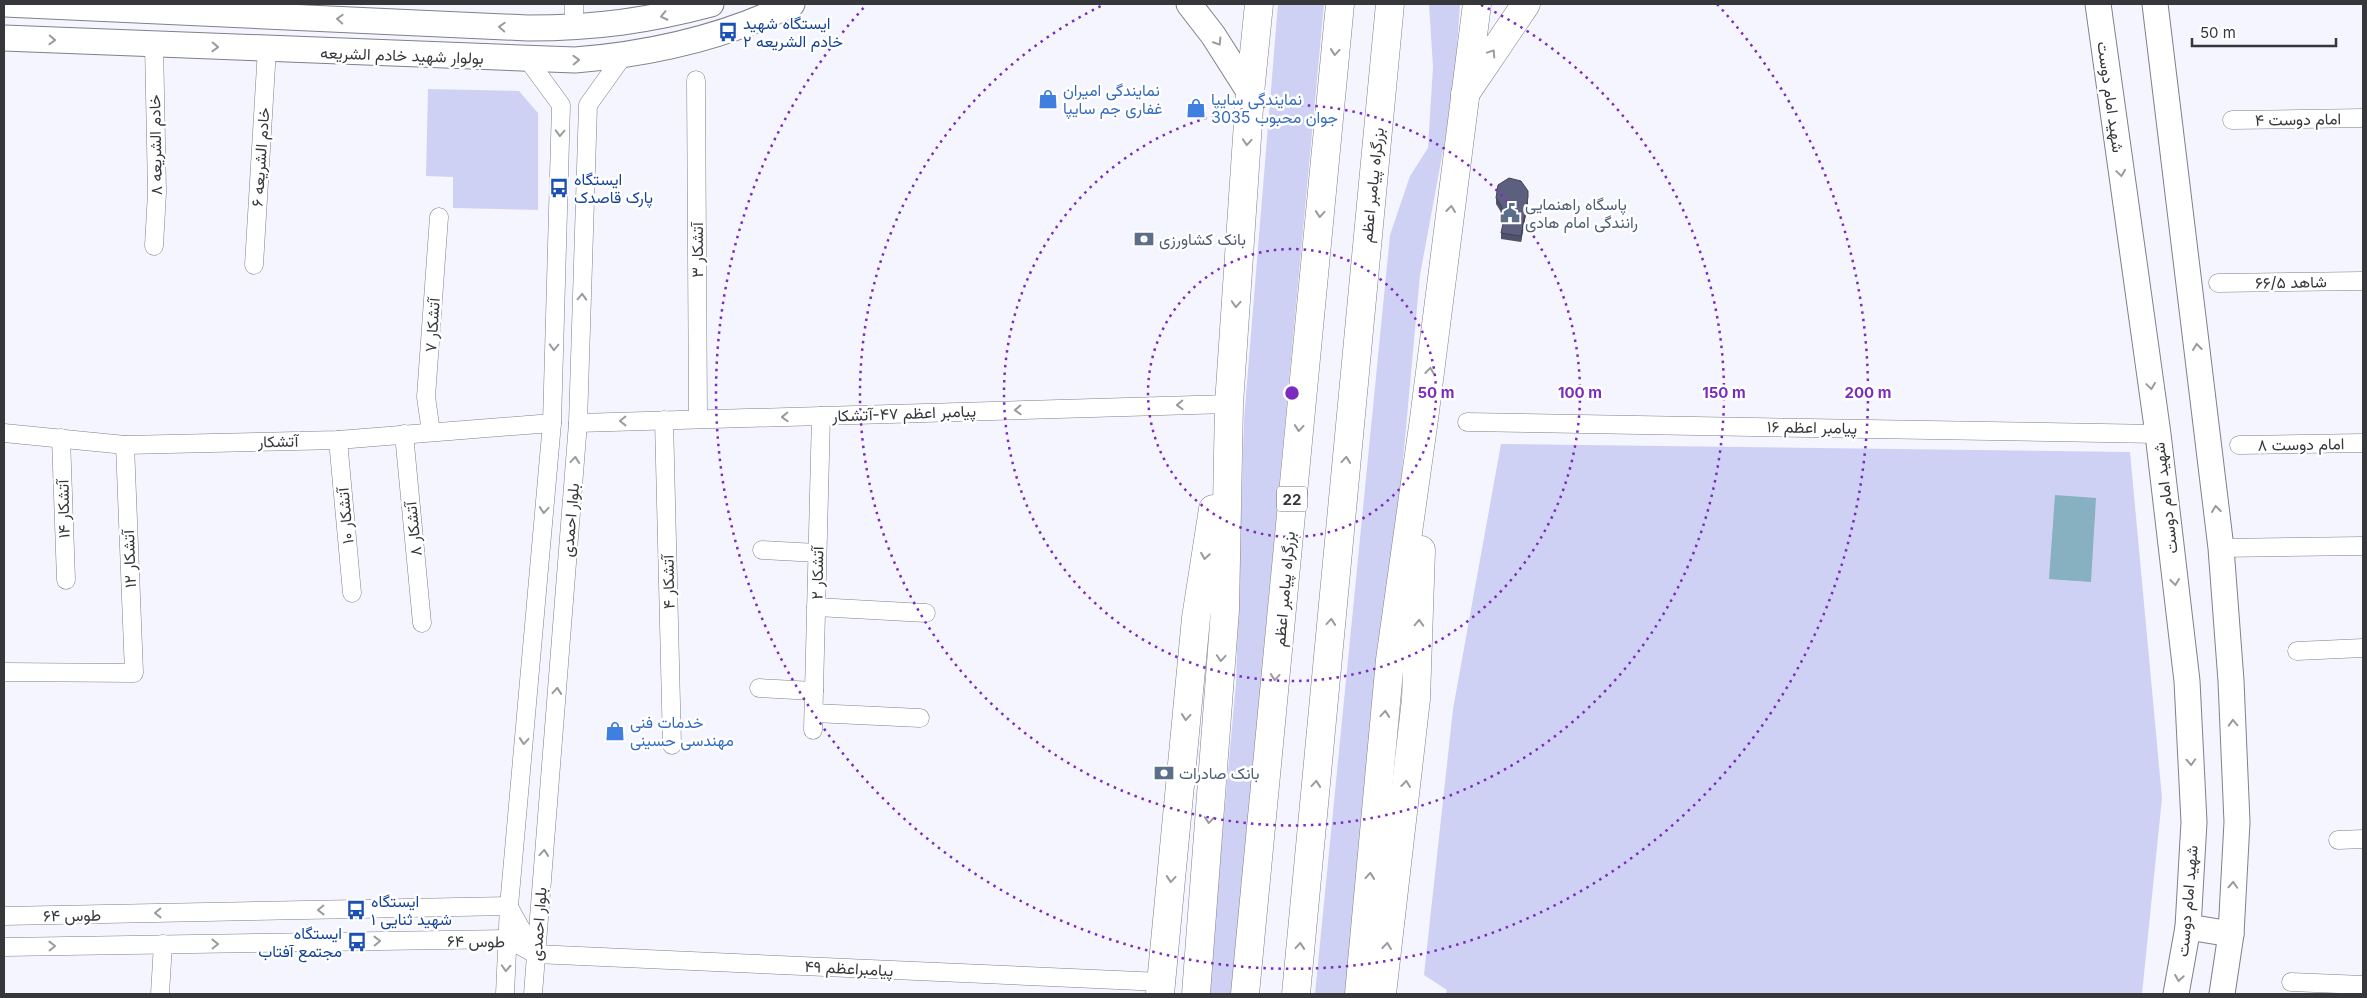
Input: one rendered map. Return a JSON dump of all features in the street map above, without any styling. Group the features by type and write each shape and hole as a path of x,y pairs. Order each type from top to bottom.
{"main road":[{"name":"بولوار شهید خادم الشریعه","path":"5,4 528,28 574,28 627,23 669,16 711,4"},
{"name":"بولوار شهید خادم الشریعه","path":"4,38 528,60 575,60 623,56 676,46 728,32 792,4"},
{"path":"1189,4 1214,35 1250,93"},
{"path":"1196,994 1225,610 1229,404 1250,93 1259,4"},
{"name":"بزرگراه پیامبر اعظم","path":"1245,994 1340,4"},
{"name":"بزرگراه پیامبر اعظم","path":"1296,994 1390,4"},
{"path":"1359,994 1390,660 1424,419 1477,4"},
{"path":"1465,94 1526,4"},
{"name":"شهید امام دوست","path":"2098,4 2158,434 2187,681 2194,822 2188,927 2176,994"},
{"path":"2155,4 2221,548 2232,681 2237,822 2230,934 2222,994"},
{"path":"1161,988 1196,618 1229,404"},
{"path":"1382,994 1416,699 1424,419"},
{"path":"2188,927 2230,934"}],"street":[{"path":"574,4 574,28"},
{"name":"خادم الشریعه ۸","path":"154,44 157,192 154,246"},
{"name":"خادم الشریعه ۶","path":"254,265 267,49"},
{"path":"528,60 561,105 571,100 588,105 623,56"},
{"name":"آتشکار ۳","path":"696,80 698,420"},
{"name":"بلوار احمدی","path":"505,994 509,906 552,423 561,105"},
{"name":"بلوار احمدی","path":"534,994 578,423 588,105"},
{"name":"امام دوست ۴","path":"2232,120 2363,118"},
{"name":"آتشکار ۷","path":"431,432 426,397 440,217"},
{"name":"شاهد ۶۶/۵","path":"2218,283 2363,281"},
{"name":"پیامبر اعظم ۴۷-آتشکار","path":"578,423 1229,404"},
{"name":"آتشکار ۲","path":"820,416 813,721 920,718"},
{"name":"آتشکار ۴","path":"664,420 672,744"},
{"name":"پیامبر اعظم ۱۶","path":"1467,422 2158,434"},
{"name":"آتشکار","path":"4,433 125,445 338,440 552,423"},
{"name":"آتشکار ۸","path":"404,434 422,624"},
{"name":"آتشکار ۱۴","path":"61,438 66,580"},
{"name":"آتشکار ۱۰","path":"338,440 352,593"},
{"name":"امام دوست ۸","path":"2239,445 2363,443"},
{"name":"آتشکار ۱۲","path":"4,672 134,674 125,445"},
{"path":"2221,548 2363,546"},
{"path":"762,550 817,553"},
{"path":"816,607 926,613"},
{"path":"2297,650 2363,648"},
{"path":"759,688 814,690"},
{"path":"2338,840 2363,839"},
{"name":"طوس ۶۴","path":"4,916 509,906 536,954"},
{"name":"طوس ۶۴","path":"4,946 508,939 536,954"},
{"path":"160,994 163,944"},
{"name":"پیامبراعظم ۴۹","path":"536,954 1161,988"},
{"path":"2291,982 2363,985"}],"shaded area":[{"path":"1278,4 1324,4 1232,994 1208,994 1236,683 1244,419"},
{"path":"1429,4 1460,4 1454,91 1420,275 1354,994 1315,994 1390,235 1410,176 1428,148 1433,67"},
{"path":"428,89 519,91 538,113 538,210 453,208 453,177 426,176"},
{"path":"1501,444 2130,452 2162,798 2142,994 1446,994 1447,990 1424,975 1453,709"},
{"path":"2055,495 2096,498 2091,582 2049,579"}],"building":[{"path":"1509,178 1521,181 1528,191 1521,236 1501,233 1505,214 1501,213 1502,207 1496,198 1498,185"}],"place":[{"name":"ایستگاه شهید خادم الشریعه ۲","path":"728,32"},
{"name":"نمایندگی امیران غفاری جم سایپا","path":"1048,99"},
{"name":"نمایندگی سایپا جوان محبوب 3035","path":"1196,108"},
{"name":"ایستگاه پارک قاصدک","path":"559,188"},
{"name":"پاسگاه راهنمایی رانندگی امام هادی","path":"1510,213"},
{"name":"بانک کشاورزی","path":"1144,239"},
{"name":"خدمات فنی مهندسی حسینی","path":"615,731"},
{"name":"بانک صادرات","path":"1164,773"},
{"name":"ایستگاه شهید ثنایی ۱","path":"356,910"},
{"name":"ایستگاه مجتمع آفتاب","path":"357,942"}]}
